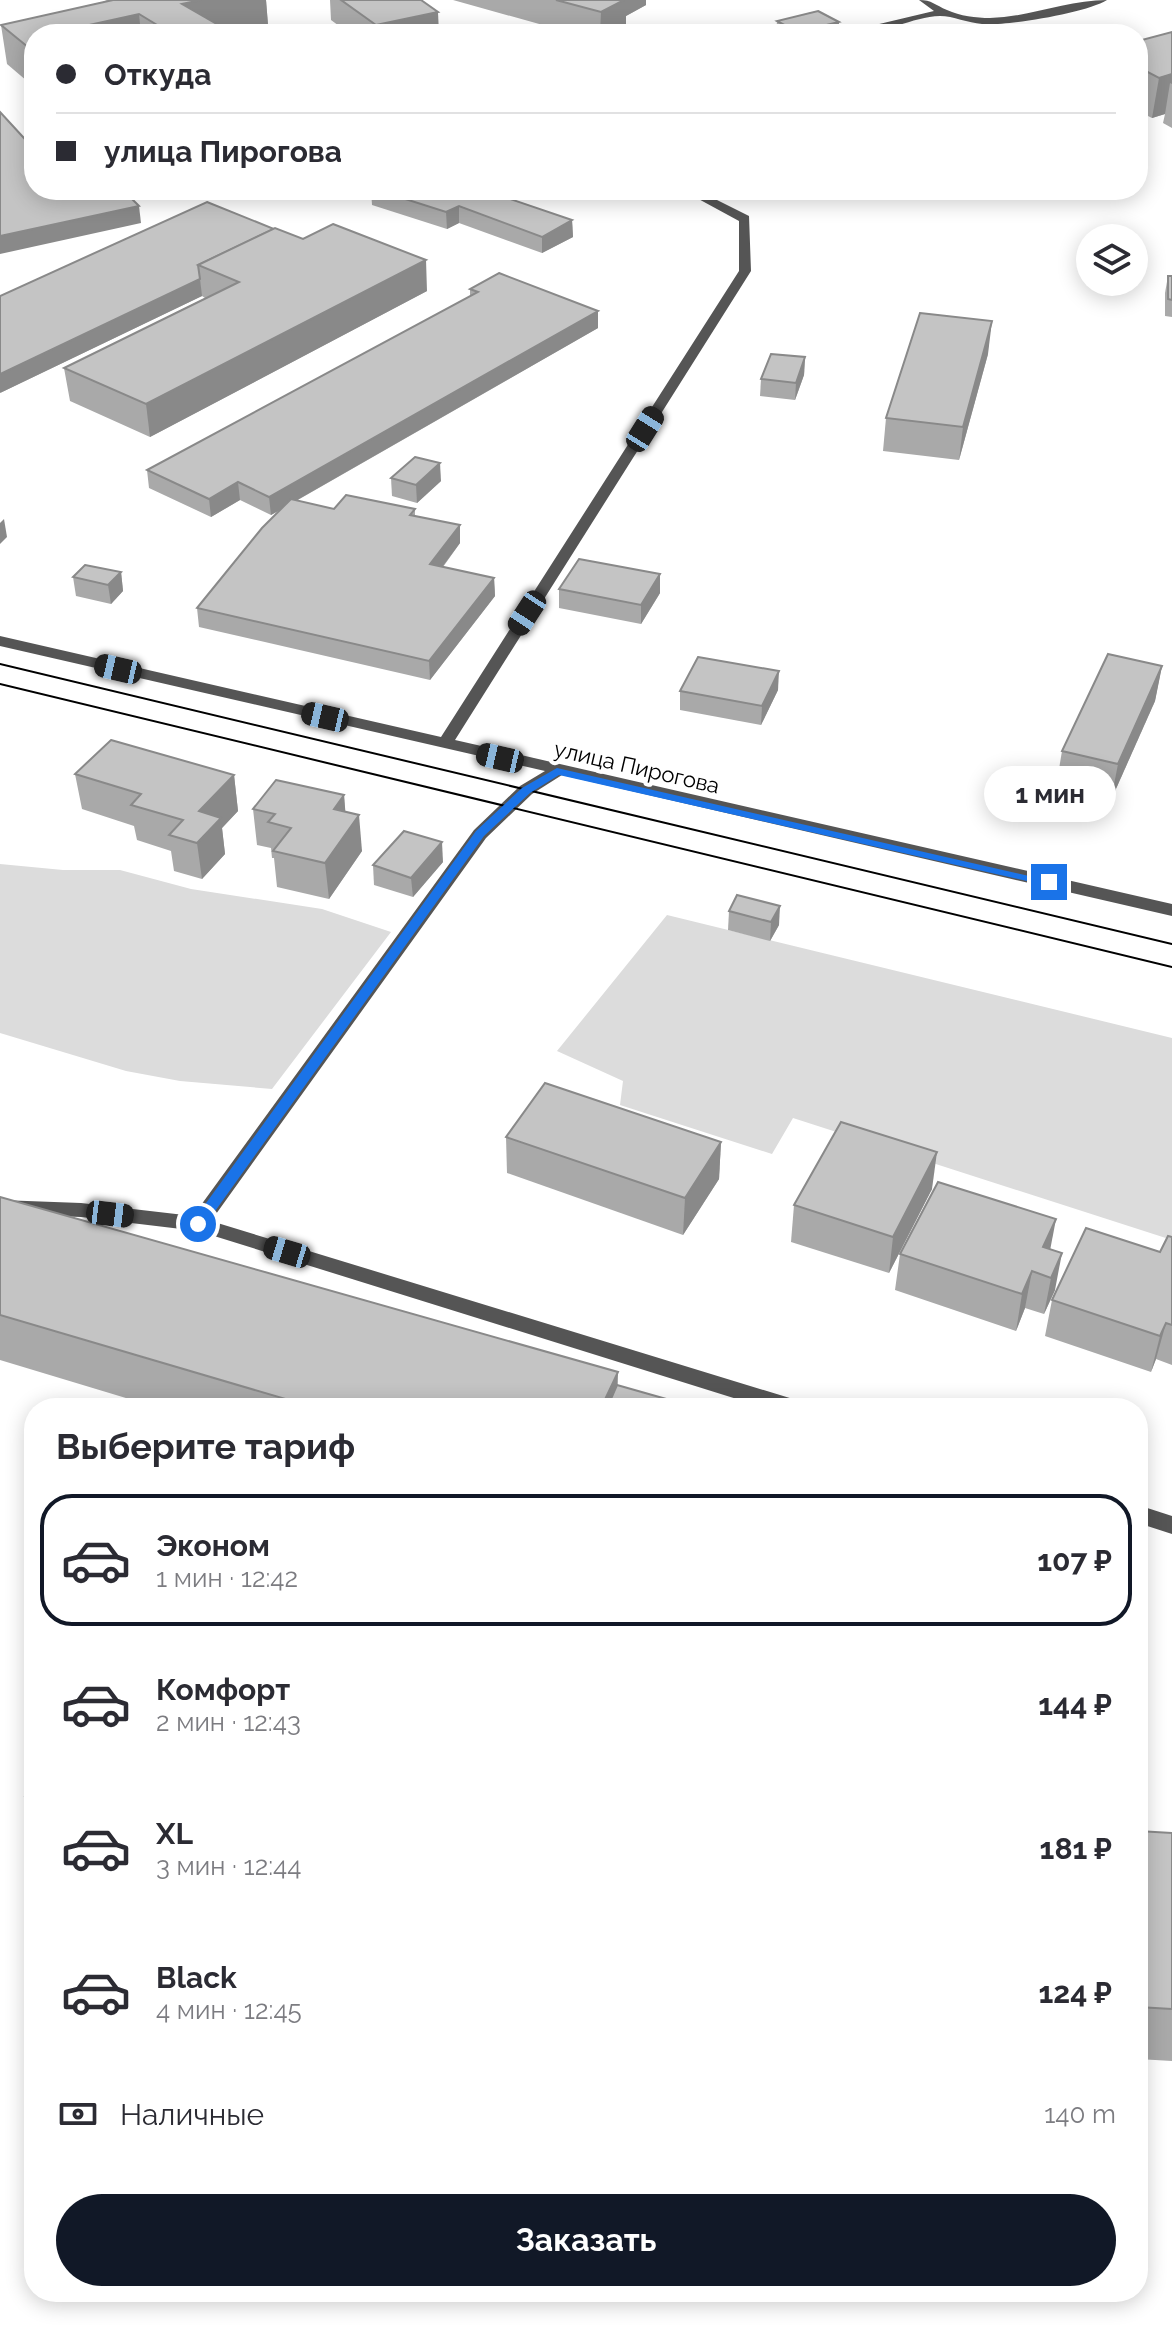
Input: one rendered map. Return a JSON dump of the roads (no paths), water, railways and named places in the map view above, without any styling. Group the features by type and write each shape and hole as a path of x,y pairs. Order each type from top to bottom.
{"street":[{"path":"924,0 939,13"},
{"path":"894,24 939,13 998,23 1102,0"},
{"path":"444,745 745,271 745,219 708,200"},
{"name":"улица Пирогова","path":"0,641 1172,910"},
{"path":"198,1224 480,834 526,790 557,771"},
{"path":"0,1207 81,1210 198,1224 761,1398"},
{"path":"1148,1517 1172,1525"}],"tram line":[{"path":"0,664 1172,944"},
{"path":"0,684 1172,967"}]}
